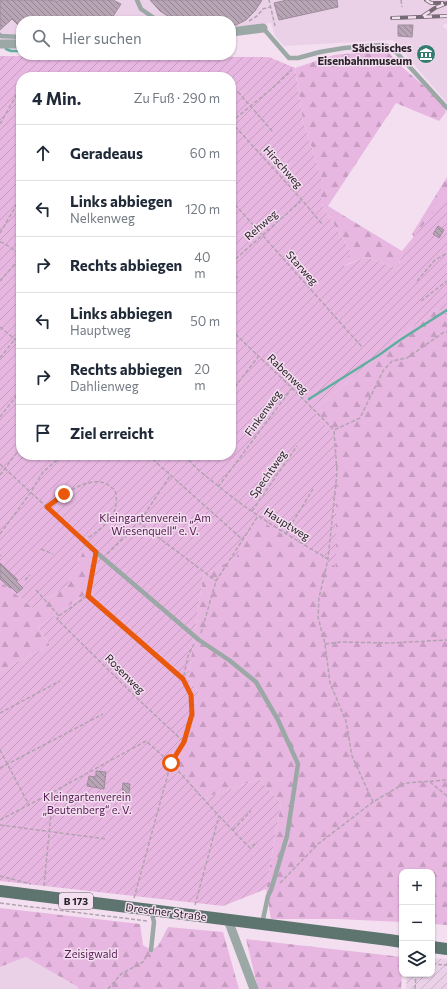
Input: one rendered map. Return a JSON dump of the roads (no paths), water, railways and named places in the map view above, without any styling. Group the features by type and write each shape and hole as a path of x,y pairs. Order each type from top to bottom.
{"main road":[{"name":"Dresdner Straße","path":"0,891 152,916 228,920 399,941"},
{"path":"435,940 447,941"},
{"path":"435,947 447,949"}],"street":[{"path":"236,31 263,28"},
{"path":"0,38 16,43"},
{"path":"228,920 254,989"}],"lane":[{"path":"137,0 141,9 151,16"},
{"path":"263,28 289,58 298,58 344,48 380,45 387,46 397,53 447,108"},
{"path":"0,38 16,37"},
{"path":"83,540 197,639 229,660 256,682 278,720 298,764 287,836 268,896 262,924"},
{"path":"151,950 152,916"}],"waterway":[{"path":"6,49 16,51"},
{"path":"309,399 447,310"}],"railway":[{"path":"426,0 431,3 443,3"},
{"path":"423,16 435,8 447,3"},
{"path":"392,18 447,16"}],"place":[{"name":"Sächsisches Eisenbahnmuseum","path":"426,54"}],"park label":[{"name":"Kleingartenverein „Am Wiesenquell“ e. V.","path":"155,524"},
{"name":"Kleingartenverein „Beutenberg“ e. V.","path":"87,803"},
{"name":"Zeisigwald","path":"91,954"}]}
